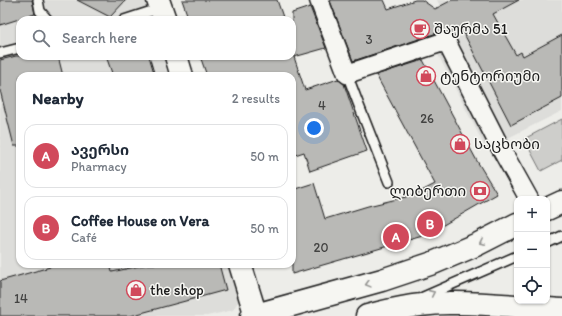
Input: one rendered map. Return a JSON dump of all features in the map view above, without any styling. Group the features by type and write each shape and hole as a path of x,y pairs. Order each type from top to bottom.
{"main road":[{"path":"177,60 181,72"},
{"path":"550,208 562,202"},
{"path":"241,268 254,316 406,273 454,255 514,225"},
{"path":"367,316 405,314 428,304 448,303 562,310"}],"street":[{"path":"319,0 347,74 446,41 500,147 527,196"}],"lane":[{"path":"38,0 40,11 44,16"},
{"path":"137,16 161,9"},
{"path":"0,53 16,49"},
{"path":"347,74 389,182"},
{"path":"550,241 562,236"},
{"path":"405,314 514,258"}],"shaded area":[{"path":"0,0 149,0 154,16 16,16 16,60 167,60 171,72 16,72 16,268 229,268 239,300 233,310 207,316 0,316"},
{"path":"437,0 562,0 562,111 486,149 431,41 451,29"},
{"path":"562,119 562,160 541,171 524,139"}],"building":[{"path":"0,0 32,0 35,14 29,16 16,16 16,20 0,25"},
{"path":"77,0 126,0 111,16 108,16"},
{"path":"182,0 277,0 283,16 188,16"},
{"path":"384,0 388,9 415,0 422,0 435,9 452,0 519,0 493,14 516,55 521,52 523,56 562,35 562,98 511,125 461,28 451,32 443,31 353,61 330,1"},
{"path":"310,7 326,48 296,56 296,16 292,16 292,13"},
{"path":"16,56 16,60 59,60 62,72 16,72 16,146 14,146 0,90 0,60"},
{"path":"107,60 150,60 154,72 112,72"},
{"path":"201,60 295,60 305,90 338,79 344,84 367,151 310,171 304,152 296,155 296,72 206,72"},
{"path":"423,60 477,161 497,194 426,235 292,274 292,268 296,268 296,189 314,183 325,219 368,206 414,195 435,184 376,75"},
{"path":"46,268 111,268 112,272 130,268 220,268 226,290 130,316 0,316 0,281"}],"place":[{"name":"შაურმა 51","path":"420,29"},
{"name":"ტენტორიუმი","path":"426,76"},
{"name":"საცხობი","path":"460,144"},
{"name":"ლიბერთი","path":"480,191"},
{"name":"Coffee House on Vera","path":"430,224"},
{"name":"ავერსი","path":"396,237"},
{"name":"the shop","path":"136,290"}]}
